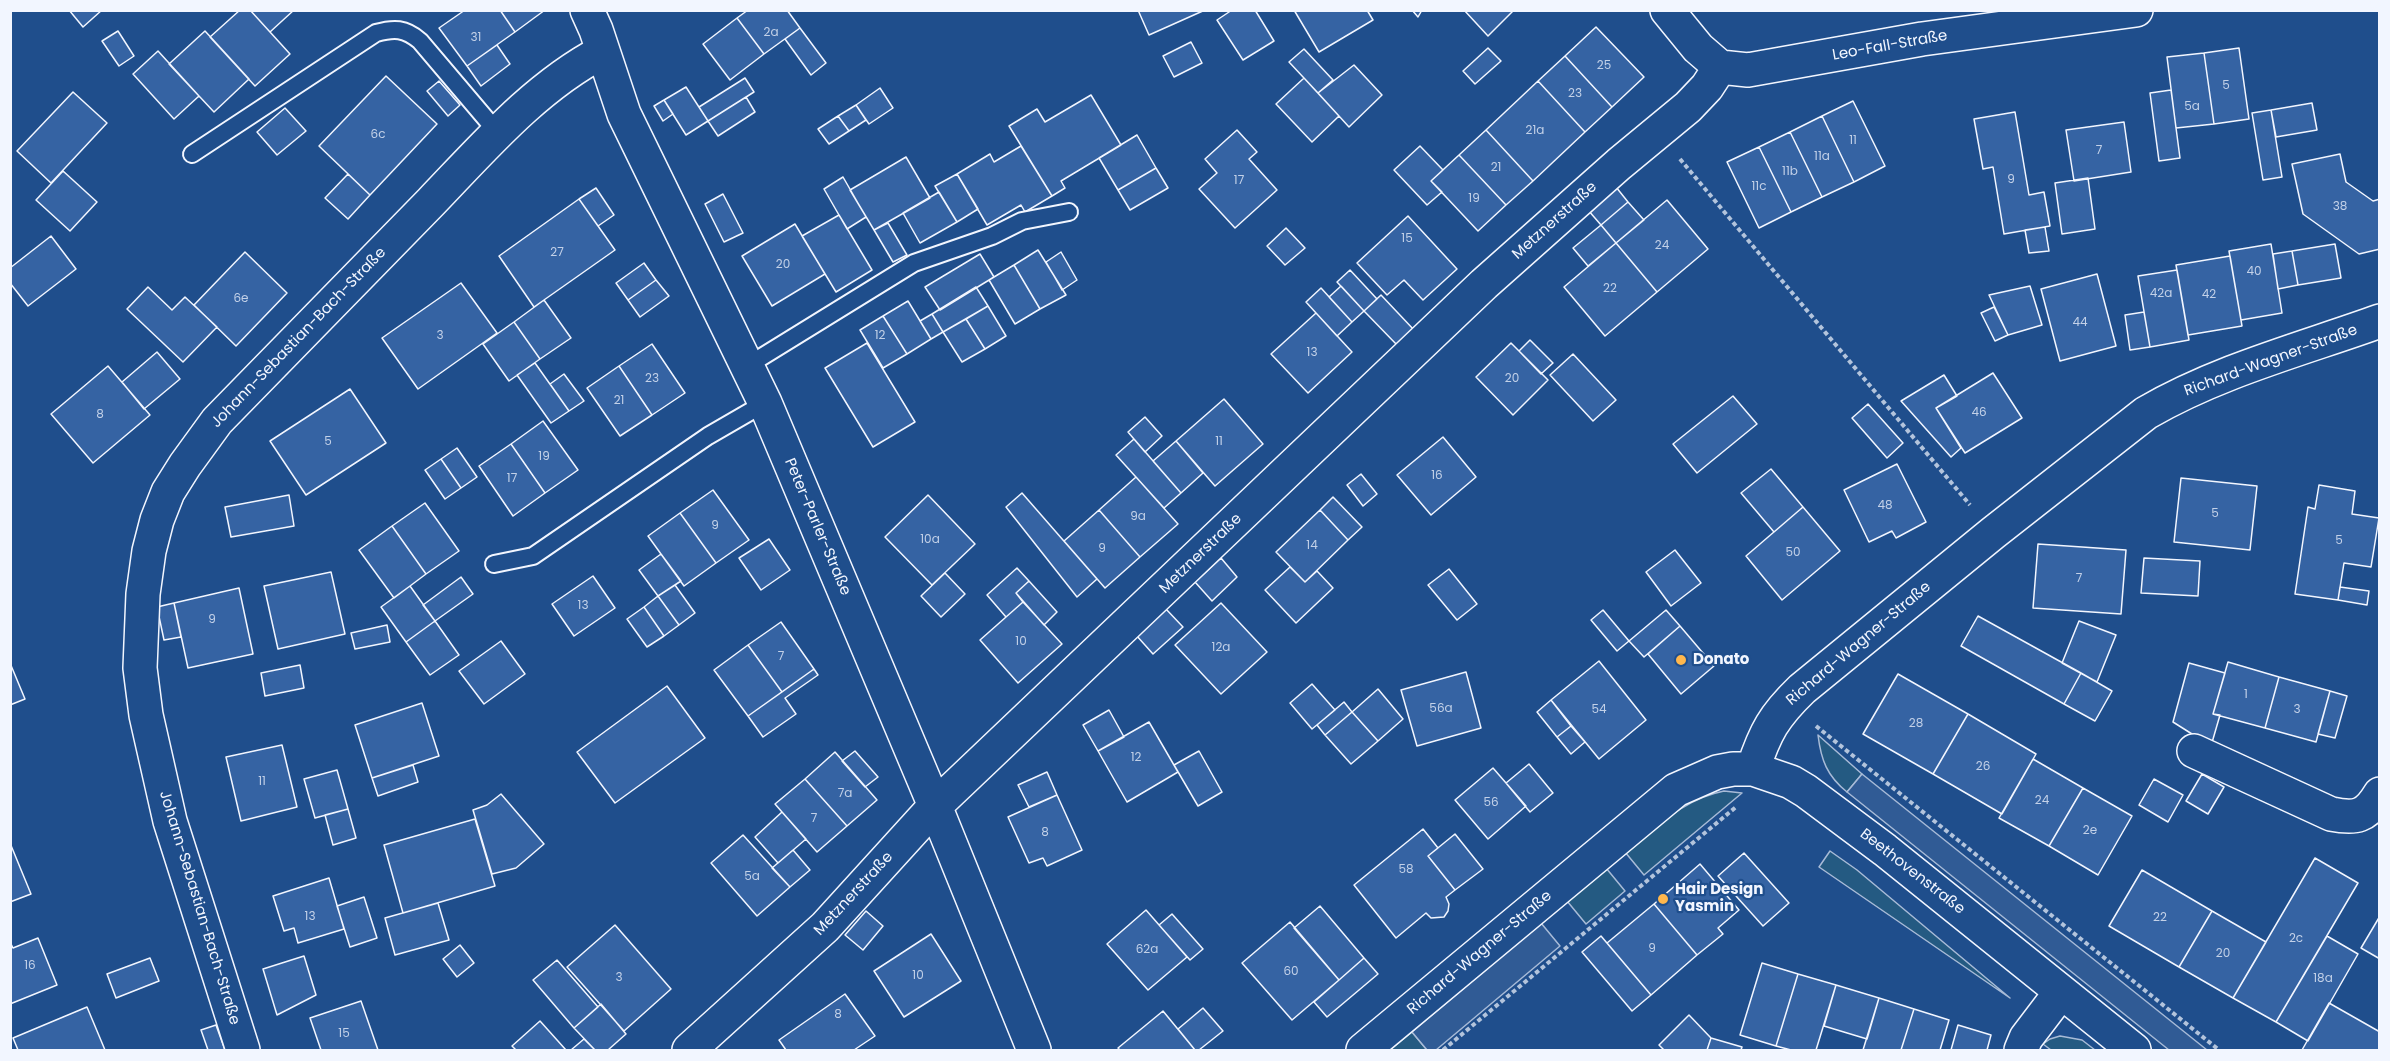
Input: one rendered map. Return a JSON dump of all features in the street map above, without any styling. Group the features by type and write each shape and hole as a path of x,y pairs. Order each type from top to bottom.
{"street":[{"path":"1667,10 1698,48 1720,66"},
{"name":"Leo-Fall-Straße","path":"1720,66 1748,70 1780,66 1922,39 2136,10"},
{"name":"Johann-Sebastian-Bach-Straße","path":"243,1050 170,821 142,697 140,668 143,594 149,551 157,520 168,492 184,465 217,421 498,133 556,81 581,63 600,26"},
{"name":"Peter-Parler-Straße","path":"600,26 624,114 765,403 935,806 1034,1050"},
{"name":"Metznerstraße","path":"689,1050 825,927 935,806 1484,284 1618,164 1688,107 1707,87 1720,66"},
{"name":"Richard-Wagner-Straße","path":"1363,1050 1676,790 1717,772 1763,772 1763,739 1776,716 1802,689 1993,533 2146,413 2204,383 2379,321"},
{"path":"2194,751 2331,814 2349,817 2363,814 2373,806 2379,794"},
{"name":"Beethovenstraße","path":"1763,772 1806,791 1841,817 2134,1050"},
{"path":"2021,1050 2026,1038 2061,992"}],"lane":[{"path":"192,154 376,33 393,28 409,31 420,41 498,133"},
{"path":"747,366 914,263 992,236 1022,221 1069,212"},
{"path":"494,564 532,556 708,436 765,403"}],"path":[{"path":"1701,182 1993,533"},
{"path":"1787,704 2219,1050"},
{"path":"1443,1050 1763,772"}],"shaded area":[{"path":"1818,735 1862,774 1847,792 1834,780 1826,767"},
{"path":"1862,774 2207,1050 2169,1050 1847,792"},
{"path":"1724,791 1742,793 1644,875 1625,852 1683,807"},
{"path":"1830,851 1857,870 2010,998 1819,867"},
{"path":"1606,868 1625,891 1586,924 1567,901"},
{"path":"1541,923 1560,946 1436,1050 1427,1050 1412,1032"},
{"path":"1412,1032 1427,1050 1390,1050"},
{"path":"2060,1036 2082,1040 2095,1050 2051,1050 2043,1044"}],"building":[{"path":"69,10 102,10 83,27"},
{"path":"240,10 250,10 290,54 255,86 210,37"},
{"path":"250,10 294,10 270,32"},
{"path":"465,10 500,10 515,32 467,66 439,28"},
{"path":"500,10 545,10 515,32"},
{"path":"748,10 787,10 800,28 764,54 737,18"},
{"path":"1138,10 1205,10 1149,35"},
{"path":"1232,10 1255,10 1274,41 1243,60 1217,20"},
{"path":"1294,10 1367,10 1373,20 1319,52"},
{"path":"1412,10 1422,10 1418,17"},
{"path":"1464,10 1514,10 1488,36"},
{"path":"737,18 764,54 730,80 703,44"},
{"path":"1596,27 1644,77 1612,107 1565,56"},
{"path":"800,28 826,63 811,75 785,39"},
{"path":"118,31 134,56 119,66 102,41"},
{"path":"205,31 249,79 214,112 169,64"},
{"path":"1191,42 1202,63 1174,77 1163,56"},
{"path":"497,45 510,64 481,86 467,66"},
{"path":"1488,48 1501,61 1475,84 1463,71"},
{"path":"2239,48 2249,119 2214,124 2204,53"},
{"path":"1304,49 1333,80 1318,93 1289,62"},
{"path":"158,51 199,96 174,119 133,74"},
{"path":"2204,53 2214,124 2176,128 2167,57"},
{"path":"1565,56 1612,107 1585,132 1538,81"},
{"path":"1354,65 1382,95 1349,127 1318,93"},
{"path":"386,76 437,124 370,195 319,146"},
{"path":"745,78 754,92 708,121 699,107"},
{"path":"1304,78 1339,116 1312,142 1276,104"},
{"path":"439,81 460,105 448,116 427,91"},
{"path":"1538,81 1585,132 1533,181 1486,130"},
{"path":"686,87 708,121 686,135 664,100"},
{"path":"880,88 893,108 869,124 856,105"},
{"path":"2171,90 2180,158 2159,161 2150,93"},
{"path":"73,92 107,123 51,183 17,151"},
{"path":"1091,95 1121,145 1061,181 1065,188 1052,196 1009,126 1037,109 1045,122"},
{"path":"746,97 755,112 718,136 708,121"},
{"path":"664,100 673,114 663,121 654,106"},
{"path":"1853,101 1885,166 1854,182 1822,116"},
{"path":"2312,103 2317,130 2276,137 2271,110"},
{"path":"856,105 866,120 849,131 838,116"},
{"path":"285,108 306,131 277,155 257,132"},
{"path":"2271,110 2282,177 2263,180 2252,113"},
{"path":"2015,112 2029,195 2044,192 2050,226 2004,234 1993,167 1983,169 1974,119"},
{"path":"838,116 849,131 829,144 818,129"},
{"path":"1822,116 1854,182 1822,197 1790,132"},
{"path":"2124,122 2131,172 2074,181 2066,130"},
{"path":"1237,130 1257,152 1249,159 1277,190 1235,228 1199,189 1217,173 1205,159"},
{"path":"1486,130 1533,181 1506,205 1459,155"},
{"path":"1790,132 1822,197 1791,212 1759,147"},
{"path":"1137,135 1156,168 1118,190 1099,158"},
{"path":"1021,146 1052,196 1025,212 1021,205 987,225 957,174 990,154 994,162"},
{"path":"1420,146 1443,170 1431,181 1442,192 1427,205 1394,170"},
{"path":"1759,147 1791,212 1759,228 1727,162"},
{"path":"2340,154 2346,182 2373,201 2380,199 2380,249 2359,254 2303,214 2292,164"},
{"path":"1459,155 1506,205 1478,231 1431,181"},
{"path":"906,157 930,198 874,230 850,190"},
{"path":"1156,168 1168,188 1130,210 1118,190"},
{"path":"63,171 97,202 70,231 36,200"},
{"path":"348,174 370,195 348,219 325,198"},
{"path":"957,174 978,209 957,222 935,186"},
{"path":"843,177 866,217 847,229 824,189"},
{"path":"2088,178 2095,229 2062,234 2055,183"},
{"path":"1616,187 1628,202 1601,225 1588,210"},
{"path":"596,188 614,215 598,226 579,199"},
{"path":"939,192 957,222 920,243 903,213"},
{"path":"723,194 743,233 724,242 705,204"},
{"path":"579,199 615,250 534,307 499,256"},
{"path":"1667,200 1708,249 1657,292 1616,243"},
{"path":"1628,202 1644,220 1616,243 1601,225"},
{"path":"839,215 872,270 836,292 802,236"},
{"path":"1408,216 1457,269 1423,300 1404,280 1387,295 1357,263"},
{"path":"888,223 907,255 893,262 874,230"},
{"path":"795,224 825,274 772,306 742,256"},
{"path":"1601,225 1616,243 1588,266 1573,248"},
{"path":"2045,227 2049,251 2029,253 2025,230"},
{"path":"1286,228 1305,248 1285,265 1267,246"},
{"path":"51,236 76,269 28,306 10,283 10,268"},
{"path":"1616,243 1657,292 1605,336 1564,287"},
{"path":"2271,244 2282,313 2241,320 2229,251"},
{"path":"2335,244 2341,278 2298,285 2292,251"},
{"path":"1038,250 1066,295 1040,309 1014,265"},
{"path":"2292,251 2298,285 2278,289 2273,254"},
{"path":"245,252 287,293 236,346 194,305"},
{"path":"1061,252 1077,280 1062,290 1046,262"},
{"path":"980,254 994,277 940,310 925,287"},
{"path":"2230,256 2242,326 2188,335 2176,265"},
{"path":"644,263 656,280 628,300 616,283"},
{"path":"1014,265 1040,309 1015,324 989,280"},
{"path":"1350,270 1377,299 1364,311 1337,282"},
{"path":"2177,270 2189,340 2150,347 2138,276"},
{"path":"2097,274 2116,346 2060,361 2041,289"},
{"path":"656,280 669,296 640,317 628,300"},
{"path":"461,283 497,333 418,389 382,338"},
{"path":"1341,286 1364,311 1352,322 1329,297"},
{"path":"2030,286 2042,325 2008,335 1989,295"},
{"path":"148,287 172,310 185,297 217,327 183,362 127,309"},
{"path":"976,287 988,306 943,332 932,314"},
{"path":"1321,288 1352,322 1337,336 1306,302"},
{"path":"1381,295 1415,331 1398,346 1364,311"},
{"path":"544,300 571,338 540,359 514,322"},
{"path":"908,301 931,339 907,354 883,316"},
{"path":"988,306 1006,336 985,349 966,319"},
{"path":"1994,307 2008,335 1995,341 1981,313"},
{"path":"2144,312 2150,347 2130,350 2125,315"},
{"path":"1316,313 1352,352 1308,393 1271,354"},
{"path":"932,314 943,332 931,339 920,321"},
{"path":"883,316 907,354 883,368 860,330"},
{"path":"966,319 985,349 962,362 943,332"},
{"path":"514,322 540,359 509,381 483,344"},
{"path":"1530,340 1553,363 1541,374 1519,351"},
{"path":"867,343 915,422 873,447 825,368"},
{"path":"1511,343 1548,380 1513,415 1476,377"},
{"path":"652,344 685,393 652,415 619,366"},
{"path":"157,352 180,379 144,409 122,382"},
{"path":"1573,354 1616,400 1593,421 1550,375"},
{"path":"535,363 569,411 551,423 517,375"},
{"path":"108,366 150,415 93,463 51,414"},
{"path":"619,366 652,415 620,436 587,388"},
{"path":"1993,373 2022,418 1965,453 1936,408"},
{"path":"564,374 584,401 569,411 550,384"},
{"path":"1944,375 1957,396 1936,408 1961,448 1951,457 1901,401"},
{"path":"350,389 386,443 306,495 270,441"},
{"path":"1733,396 1757,424 1697,473 1673,444"},
{"path":"1224,399 1263,444 1215,486 1176,441"},
{"path":"1868,404 1903,443 1887,458 1852,418"},
{"path":"1145,417 1162,436 1145,452 1128,432"},
{"path":"543,421 578,470 545,493 511,444"},
{"path":"1443,437 1476,477 1431,515 1397,475"},
{"path":"1134,439 1181,493 1164,508 1116,455"},
{"path":"1176,441 1203,473 1181,493 1153,461"},
{"path":"511,444 545,493 513,516 479,466"},
{"path":"457,448 477,477 461,488 441,459"},
{"path":"441,459 461,488 445,499 425,470"},
{"path":"1897,464 1926,522 1896,538 1892,531 1869,542 1844,490"},
{"path":"1771,469 1803,507 1774,532 1741,493"},
{"path":"1361,474 1377,494 1363,506 1347,485"},
{"path":"1136,477 1178,524 1140,557 1099,510"},
{"path":"2181,478 2257,486 2250,550 2174,542"},
{"path":"2319,485 2355,491 2352,514 2379,518 2371,567 2344,563 2338,600 2295,594 2308,507 2315,509"},
{"path":"713,490 749,540 716,563 680,513"},
{"path":"1022,493 1097,579 1077,597 1006,507"},
{"path":"289,495 294,526 231,537 225,507"},
{"path":"928,495 975,544 932,585 885,537"},
{"path":"1333,497 1362,527 1348,540 1320,510"},
{"path":"425,503 459,551 426,574 392,526"},
{"path":"1803,507 1840,551 1782,600 1746,556"},
{"path":"1099,510 1140,557 1105,588 1064,541"},
{"path":"1320,510 1348,540 1305,582 1276,552"},
{"path":"680,513 716,563 684,586 648,536"},
{"path":"392,526 426,574 394,598 359,550"},
{"path":"769,539 790,570 761,590 739,558"},
{"path":"2038,544 2126,550 2121,614 2033,608"},
{"path":"1675,550 1701,583 1671,606 1646,572"},
{"path":"661,554 681,581 658,596 639,570"},
{"path":"1221,558 1237,577 1212,601 1195,582"},
{"path":"2144,558 2200,561 2198,596 2141,593"},
{"path":"1290,567 1305,582 1317,571 1333,588 1296,623 1265,590"},
{"path":"1017,568 1029,581 1016,593 1023,602 1006,617 987,595"},
{"path":"1449,569 1477,604 1457,620 1428,585"},
{"path":"331,572 345,634 278,649 264,586"},
{"path":"945,573 965,594 941,617 921,596"},
{"path":"593,576 615,608 574,636 552,604"},
{"path":"461,577 473,594 435,621 423,605"},
{"path":"1029,581 1057,612 1044,625 1016,593"},
{"path":"675,585 695,613 679,625 658,596"},
{"path":"410,586 435,621 406,642 381,607"},
{"path":"2340,587 2369,591 2367,605 2338,600"},
{"path":"239,588 253,654 188,668 174,603"},
{"path":"658,596 679,625 664,636 644,607"},
{"path":"1023,602 1062,644 1018,683 980,640"},
{"path":"174,603 181,637 164,640 157,607"},
{"path":"1221,603 1267,652 1221,694 1175,645"},
{"path":"644,607 664,636 647,647 627,619"},
{"path":"1165,608 1183,627 1153,654 1136,635"},
{"path":"1603,610 1629,641 1617,651 1591,620"},
{"path":"1666,610 1680,626 1644,657 1629,641"},
{"path":"1978,616 2081,673 2064,704 1961,646"},
{"path":"435,621 459,655 430,675 406,642"},
{"path":"2079,621 2116,635 2097,682 2062,663"},
{"path":"781,622 814,669 782,692 748,645"},
{"path":"387,625 390,642 355,649 351,633"},
{"name":"Donato","path":"1680,626 1714,666 1681,694 1648,654"},
{"path":"501,641 525,674 484,704 459,671"},
{"path":"748,645 782,692 748,716 714,670"},
{"path":"1599,661 1646,720 1599,759 1551,700"},
{"path":"2228,662 2279,677 2265,728 2213,714"},
{"path":"10,663 25,699 10,705"},
{"path":"2189,663 2225,673 2213,714 2220,715 2211,746 2173,722"},
{"path":"300,665 304,688 265,696 261,673"},
{"path":"814,669 818,675 785,698 796,714 763,737 748,716"},
{"path":"1466,672 1481,728 1417,746 1401,690"},
{"path":"2081,673 2112,691 2095,721 2064,704"},
{"path":"1898,674 1968,714 1933,774 1863,734"},
{"path":"2279,677 2330,691 2316,742 2265,728"},
{"path":"1312,684 1335,710 1312,729 1290,703"},
{"path":"667,686 705,738 615,803 577,752"},
{"path":"1378,689 1403,719 1378,741 1352,712"},
{"path":"2330,691 2347,696 2335,738 2318,734"},
{"path":"1551,700 1571,726 1557,737 1537,712"},
{"path":"1344,702 1352,712 1325,735 1317,725"},
{"path":"422,703 439,756 372,778 355,725"},
{"path":"1109,710 1124,737 1098,751 1083,725"},
{"path":"1352,712 1378,741 1351,764 1325,735"},
{"path":"1968,714 2036,754 2002,814 1933,774"},
{"path":"1149,722 1178,772 1127,802 1098,751"},
{"path":"1571,726 1585,742 1571,754 1557,737"},
{"path":"282,745 297,807 241,821 226,757"},
{"path":"855,751 878,777 865,787 842,761"},
{"path":"1199,751 1222,792 1198,806 1174,765"},
{"path":"835,752 877,800 847,826 805,779"},
{"path":"2033,759 2083,788 2049,846 1999,818"},
{"path":"1529,764 1553,793 1530,812 1506,783"},
{"path":"413,765 418,782 378,796 372,778"},
{"path":"1493,768 1526,806 1488,839 1455,800"},
{"path":"337,770 348,809 315,818 304,779"},
{"path":"1047,772 1057,795 1029,807 1018,785"},
{"path":"2202,774 2224,787 2208,814 2186,801"},
{"path":"805,779 847,826 817,852 775,804"},
{"path":"2154,779 2183,795 2168,822 2139,805"},
{"path":"2083,788 2132,816 2098,875 2049,846"},
{"path":"501,794 544,844 516,868 492,874 473,810 487,805"},
{"path":"1057,795 1082,850 1047,866 1043,858 1029,863 1008,817"},
{"path":"348,809 356,838 333,845 325,815"},
{"path":"782,812 806,839 778,863 755,837"},
{"path":"475,819 495,886 403,913 384,845"},
{"path":"1423,829 1438,848 1428,856 1455,890 1446,897 1449,904 1444,917 1431,918 1426,913 1396,938 1354,885"},
{"path":"1455,834 1483,869 1455,890 1428,856"},
{"path":"743,835 790,887 757,916 711,863"},
{"path":"10,843 31,894 10,902"},
{"path":"793,850 810,870 790,887 772,868"},
{"path":"1744,853 1789,903 1763,926 1718,876"},
{"path":"2315,858 2358,883 2276,1022 2233,998"},
{"path":"1700,864 1739,910 1718,928 1723,934 1697,955 1654,904"},
{"path":"2142,870 2212,911 2179,967 2109,926"},
{"path":"329,878 344,929 298,943 294,928 284,931 273,896"},
{"path":"364,897 377,938 350,947 337,906"},
{"path":"438,903 449,940 395,955 385,918"},
{"path":"1654,904 1697,955 1651,995 1607,943"},
{"path":"1320,906 1364,958 1339,980 1294,928"},
{"path":"1146,910 1187,957 1148,990 1107,944"},
{"path":"866,911 883,926 863,950 845,935"},
{"path":"2212,911 2266,942 2233,998 2179,967"},
{"path":"1172,914 1203,949 1190,960 1159,925"},
{"path":"2380,916 2380,959 2361,948"},
{"path":"1290,922 1339,980 1292,1020 1242,963"},
{"path":"615,925 671,989 624,1031 567,967"},
{"path":"931,934 961,981 904,1017 874,971"},
{"path":"1601,936 1651,995 1632,1011 1582,952"},
{"path":"2327,936 2358,954 2308,1041 2276,1022"},
{"path":"38,938 57,985 10,1004 10,942 13,948"},
{"path":"460,945 474,963 457,977 443,959"},
{"path":"304,956 316,995 277,1015 263,969"},
{"path":"150,958 159,981 116,998 107,974"},
{"path":"1364,958 1378,974 1327,1017 1314,1002"},
{"path":"557,960 598,1007 574,1028 533,980"},
{"path":"1762,963 1798,974 1776,1046 1740,1035"},
{"path":"1798,974 1836,985 1816,1050 1791,1050 1776,1046"},
{"path":"1836,985 1879,998 1867,1039 1824,1026"},
{"path":"845,994 875,1036 854,1050 786,1050 779,1040"},
{"path":"1879,998 1914,1009 1901,1050 1863,1050"},
{"path":"361,1001 378,1050 321,1050 310,1018"},
{"path":"2329,1003 2380,1032 2380,1050 2302,1050"},
{"path":"601,1004 626,1034 608,1050 595,1050 574,1028"},
{"path":"87,1007 105,1050 18,1050 13,1038"},
{"path":"1203,1008 1223,1031 1199,1050 1195,1050 1178,1029"},
{"path":"1914,1009 1949,1020 1940,1050 1901,1050"},
{"path":"1163,1011 1195,1050 1120,1050 1118,1048"},
{"path":"1689,1015 1711,1038 1707,1050 1664,1050 1659,1045"},
{"path":"540,1021 566,1050 516,1050 512,1046"},
{"path":"216,1025 225,1050 208,1050 201,1030"},
{"path":"1958,1025 1991,1035 1987,1050 1951,1050"},
{"path":"1711,1038 1742,1047 1741,1050 1707,1050"},
{"path":"584,1039 595,1050 571,1050"}],"place":[{"name":"Donato","path":"1681,660"},
{"name":"Hair Design Yasmin","path":"1663,899"}]}
